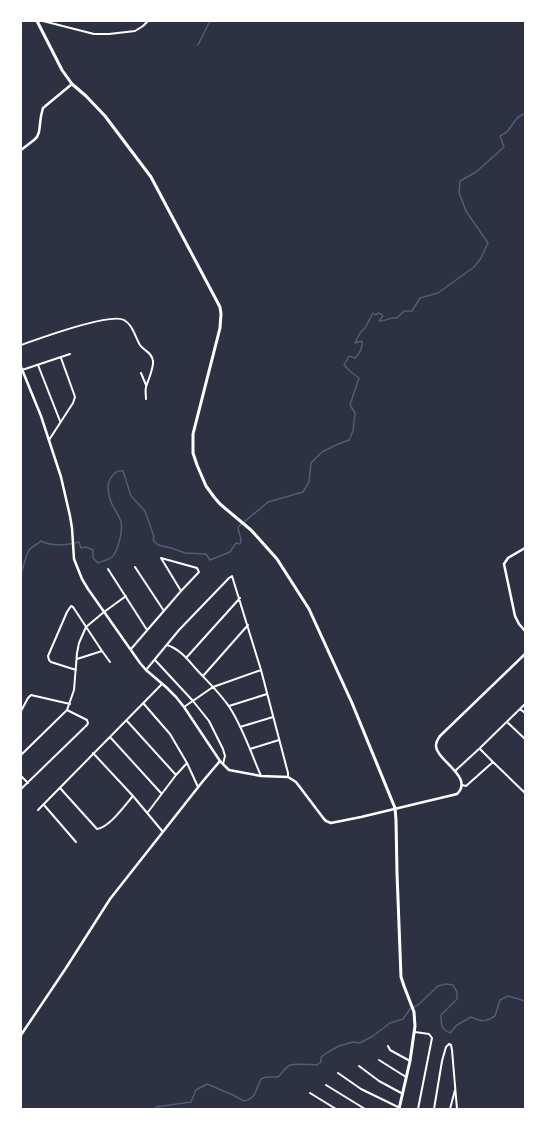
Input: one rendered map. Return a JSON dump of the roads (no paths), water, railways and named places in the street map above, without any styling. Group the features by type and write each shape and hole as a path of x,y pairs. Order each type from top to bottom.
{"main road":[{"path":"38,21 62,70 72,84 86,96 104,116 151,177 220,307 220,328 194,434 193,453 206,486 220,504 241,521 277,559 309,609 352,704 395,808 400,962 402,981 414,1012 415,1032 400,1109"}],"street":[{"path":"43,21 94,34 109,34 131,32 139,29 148,21"},
{"path":"21,150 34,140 39,132 40,116 43,108 72,84"},
{"path":"21,345 79,325 109,318 122,319 130,326 141,346 151,355 154,362 146,389 146,400"},
{"path":"70,354 22,369 49,440 67,501 72,528 74,559 82,579 130,650 146,670 173,694 220,762 229,770 261,776 288,777 296,782 324,819 329,823 361,817 457,794 462,785 460,778 438,751 436,747 437,741 440,736 525,654"},
{"path":"49,440 75,397 61,358"},
{"path":"38,365 60,421"},
{"path":"141,373 147,386"},
{"path":"525,548 508,558 504,564 515,616 525,631"},
{"path":"130,650 181,591 198,574 198,569 160,558 181,591"},
{"path":"135,567 164,611"},
{"path":"108,569 147,630"},
{"path":"146,670 179,630 231,576 233,576 261,670 288,777"},
{"path":"21,755 67,710 74,690 76,659 79,643 86,627 126,596"},
{"path":"186,658 240,598"},
{"path":"76,670 51,662 48,656 70,606 73,607 110,662"},
{"path":"202,676 248,626"},
{"path":"167,645 175,648 186,658 213,687 228,706 240,727 261,776"},
{"path":"76,659 102,651"},
{"path":"155,660 193,701 209,721 224,752 225,756 223,765"},
{"path":"184,708 213,687 261,670"},
{"path":"38,810 162,684"},
{"path":"228,706 267,694"},
{"path":"21,711 31,695 70,704"},
{"path":"142,703 170,734 187,763 198,787"},
{"path":"455,771 525,704"},
{"path":"520,708 525,713"},
{"path":"21,789 84,729 88,723 84,718 67,710"},
{"path":"240,727 273,716"},
{"path":"127,721 176,775"},
{"path":"507,722 525,739"},
{"path":"110,737 162,793"},
{"path":"250,749 279,740"},
{"path":"480,748 525,793"},
{"path":"93,753 148,812 163,832"},
{"path":"21,1035 110,899 198,787 220,762"},
{"path":"462,785 466,786 493,762"},
{"path":"148,812 187,763"},
{"path":"21,776 28,783"},
{"path":"60,788 97,829 109,823 133,796"},
{"path":"44,804 76,842"},
{"path":"415,1032 429,1034 432,1038 418,1109"},
{"path":"434,1109 442,1061 446,1047 449,1044 451,1047 457,1109"},
{"path":"388,1046 390,1050 410,1061"},
{"path":"379,1060 406,1077"},
{"path":"359,1066 379,1081 403,1094"},
{"path":"338,1073 361,1089 400,1109"},
{"path":"326,1085 365,1109"},
{"path":"450,1109 455,1089"},
{"path":"310,1093 336,1109"}],"waterway":[{"path":"198,45 210,21"},
{"path":"21,573 29,551 41,541 60,545 79,542 81,548 86,547 93,550 93,558 98,563 112,557 118,546 121,535 121,525 120,519 111,502 108,487 112,476 120,471 123,471 131,496 145,511 154,537 153,540 158,545 185,553 206,554 210,560 230,552 236,543 240,544 241,539 238,527 268,502 303,492 309,482 311,463 322,452 349,440 353,431 355,413 350,405 359,378 344,365 349,356 355,358 359,353 362,346 362,341 355,343 373,313 376,315 378,313 381,314 383,316 379,321 381,321 397,318 404,311 412,311 420,298 438,293 474,267 481,258 488,243 466,211 459,193 460,181 476,172 504,147 500,136 507,132 517,118 525,113"},
{"path":"155,1109 156,1107 191,1102 196,1090 207,1084 244,1101 248,1100 254,1096 261,1079 266,1077 278,1077 287,1067 293,1064 317,1065 321,1062 321,1057 339,1046 353,1042 360,1043 373,1036 390,1023 403,1019 410,1009 418,1005 438,986 446,984 453,985 457,992 457,999 441,1015 442,1026 450,1033 457,1025 471,1017 483,1021 495,1016 500,1000 508,996 525,1001"}]}
